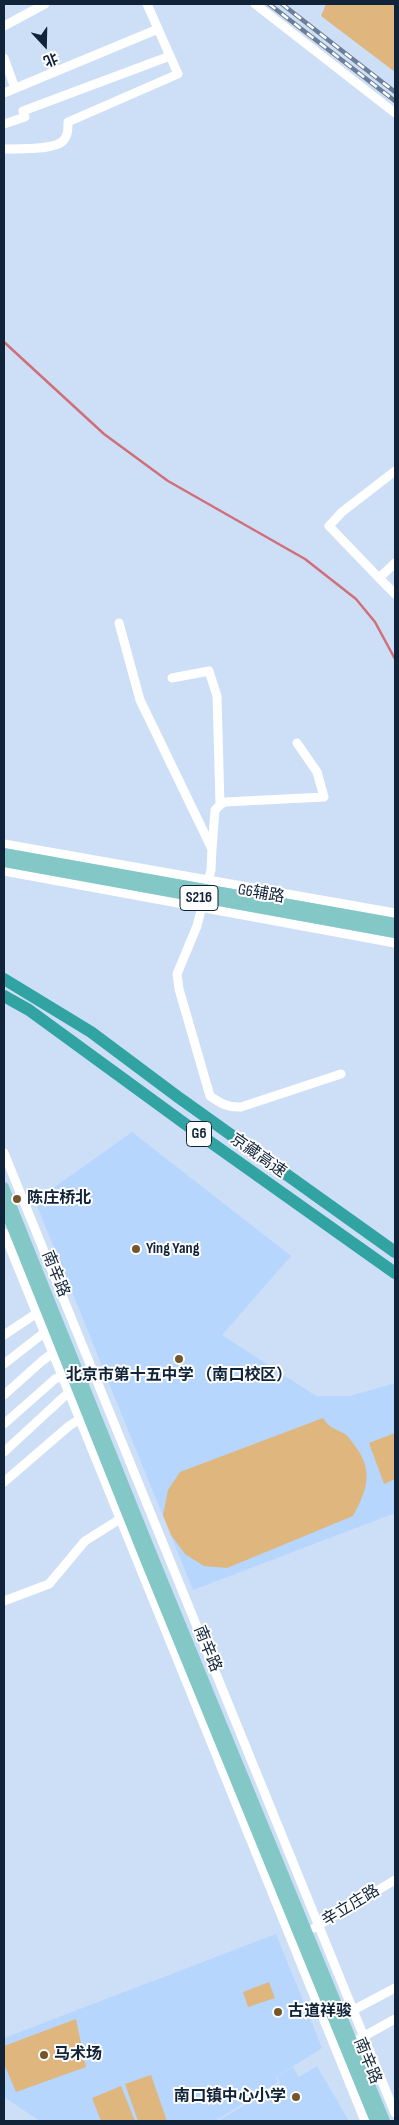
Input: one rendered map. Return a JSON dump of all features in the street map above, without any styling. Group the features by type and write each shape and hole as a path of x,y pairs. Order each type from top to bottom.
{"highway":[{"name":"京藏高速","path":"4,979 91,1032 178,1097 395,1252"},
{"name":"京藏高速","path":"4,996 29,1010 395,1273"}],"main road":[{"name":"G6辅路","path":"4,852 395,934"},
{"name":"G6辅路","path":"4,862 395,924"},
{"name":"南辛路","path":"4,1187 9,1234"},
{"name":"南辛路","path":"4,1207 9,1234 231,1768 375,2121"},
{"name":"南辛路","path":"231,1768 307,1932 342,2016 344,2045 385,2121"}],"street":[{"path":"4,26 45,4"},
{"path":"4,149 55,146 63,141 68,134 68,122 178,74 147,4"},
{"path":"255,4 395,113"},
{"path":"4,93 158,30"},
{"path":"4,124 25,117 23,111 170,56"},
{"path":"4,58 15,88"},
{"path":"395,471 342,512 329,526 395,594"},
{"path":"379,578 395,563"},
{"path":"119,624 140,700 212,849"},
{"path":"172,678 209,671 217,696 220,805"},
{"path":"297,742 317,772 324,797 225,802 215,810 212,870 197,926 177,974 179,989 210,1096 231,1108 240,1107 340,1074"},
{"name":"G6辅路","path":"4,844 395,943"},
{"name":"G6辅路","path":"4,871 395,913"},
{"path":"4,1153 395,2113"},
{"path":"32,1223 9,1234 37,1312 120,1520 231,1768 251,1760"},
{"path":"4,1335 37,1312"},
{"path":"4,1364 45,1332"},
{"path":"4,1394 54,1353"},
{"path":"4,1424 56,1379 62,1376"},
{"path":"4,1452 69,1392"},
{"path":"4,1482 69,1426 80,1419"},
{"path":"4,1601 49,1584 85,1541 120,1520"},
{"name":"辛立庄路","path":"307,1932 395,1880"},
{"path":"342,2016 395,1988"},
{"path":"365,2121 344,2045 364,2037 395,2019"}],"shaded area":[{"path":"326,4 395,4 395,72 321,16"},
{"name":"北京市第十五中学 （南口校区）","path":"132,1132 291,1256 222,1335 316,1396 350,1396 395,1383 395,1513 193,1590 35,1201"},
{"path":"323,1418 330,1426 348,1437 365,1464 365,1489 353,1516 227,1568 204,1566 185,1554 171,1535 163,1515 168,1490 180,1472"},
{"path":"395,1433 395,1479 384,1484 369,1443"},
{"path":"276,1934 322,2048 276,2077 278,2082 215,2121 40,2121 4,2097 4,2038"},
{"path":"269,1982 275,1998 248,2007 243,1992"},
{"name":"马术场","path":"76,2019 86,2067 16,2092 4,2064 4,2046"},
{"name":"南口镇中心小学","path":"317,2066 349,2121 218,2121 280,2083 277,2077 293,2067 299,2077"},
{"name":"马术场","path":"151,2075 167,2121 138,2121 125,2084"},
{"name":"马术场","path":"121,2086 135,2121 101,2121 92,2098"}],"waterway":[{"path":"4,342 104,434 168,481 305,559 356,599 375,622 395,659"}],"railway":[{"path":"269,4 395,101"},
{"path":"282,4 395,92"}],"place":[{"name":"陈庄桥北","path":"17,1199"},
{"name":"Ying Yang","path":"136,1249"},
{"name":"北京市第十五中学 （南口校区）","path":"179,1359"},
{"name":"古道祥骏","path":"278,2012"},
{"name":"马术场","path":"44,2055"},
{"name":"南口镇中心小学","path":"296,2097"}]}
